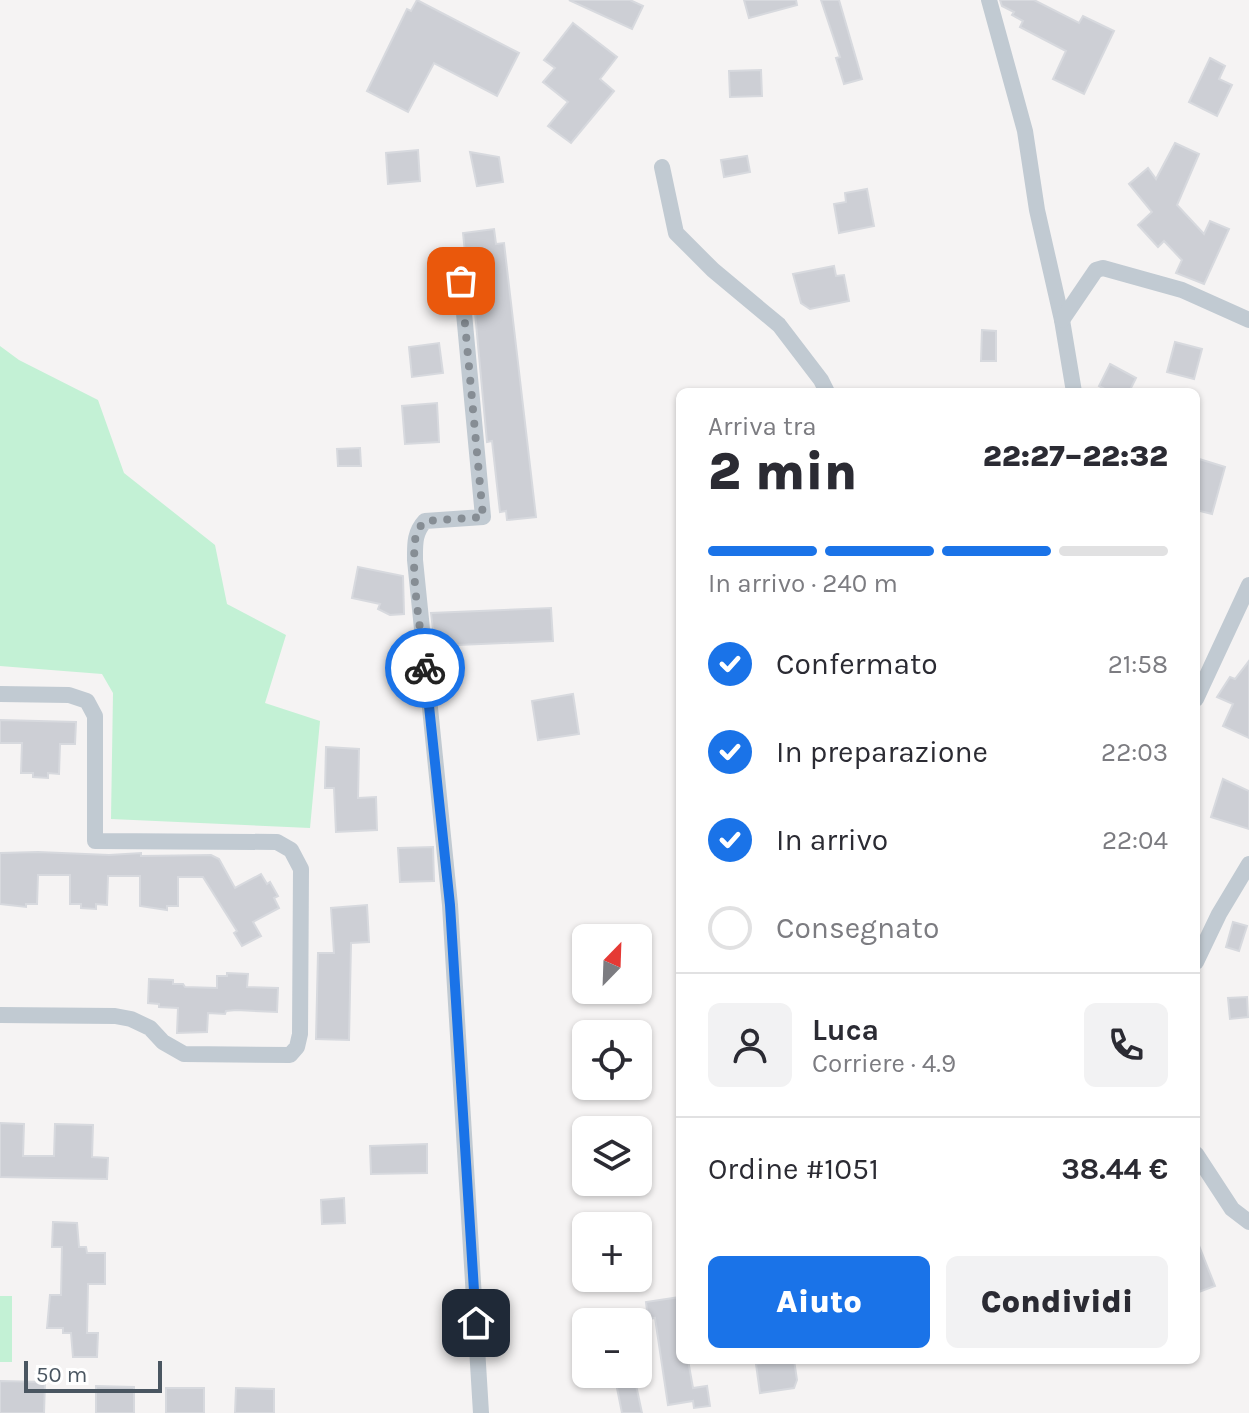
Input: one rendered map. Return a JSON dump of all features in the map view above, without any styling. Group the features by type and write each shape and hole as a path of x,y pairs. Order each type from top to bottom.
{"street":[{"path":"989,0 1025,131 1037,210 1062,320 1073,388"},
{"path":"662,167 676,233 713,270 779,325 825,388"},
{"path":"1062,320 1096,270 1103,268 1182,290 1249,320"},
{"path":"461,281 483,517 425,521 415,540 418,603 450,905 481,1413"},
{"path":"1200,690 1249,585"},
{"path":"0,694 69,695 87,701 95,716 95,841 277,842 291,850 301,869 300,1034 297,1047 290,1055 184,1054 163,1042 150,1028 115,1016 0,1015"},
{"path":"1200,954 1249,864"},
{"path":"1200,1160 1232,1209 1249,1222"}],"green space":[{"path":"0,346 19,360 98,400 124,473 215,545 227,604 286,635 265,703 320,721 310,828 111,819 113,693 102,674 0,666"},
{"path":"0,1296 12,1296 12,1362 0,1362"}],"building":[{"path":"417,0 519,53 497,96 434,63 408,112 367,91 407,9 411,11"},
{"path":"569,0 630,0 643,6 632,29"},
{"path":"744,0 796,0 797,5 749,18"},
{"path":"821,0 839,0 862,79 844,84 836,58 840,57"},
{"path":"1000,0 1034,0 1079,23 1083,16 1114,31 1084,94 1053,79 1066,51 1020,27 1023,21 1002,6"},
{"path":"573,23 617,57 600,79 614,91 571,143 548,126 568,102 543,82 555,68 544,60"},
{"path":"1210,58 1225,66 1219,79 1232,85 1217,116 1189,102"},
{"path":"761,70 762,96 730,97 729,71"},
{"path":"1175,143 1199,154 1177,205 1204,234 1210,221 1229,229 1204,284 1176,273 1182,260 1164,241 1158,247 1138,225 1152,212 1129,184 1148,168 1156,179"},
{"path":"418,150 420,181 388,184 386,153"},
{"path":"470,152 499,157 503,182 477,186"},
{"path":"747,156 750,172 724,177 721,160"},
{"path":"867,189 874,226 839,233 834,204 846,202 845,193"},
{"path":"494,229 496,244 504,243 536,517 507,520 506,511 500,512 492,441 487,442 472,280 467,272 463,233"},
{"path":"834,266 836,276 844,275 849,301 810,309 801,303 793,274"},
{"path":"982,330 996,331 996,361 981,361"},
{"path":"1175,342 1202,349 1194,379 1167,372"},
{"path":"439,343 443,373 412,377 409,347"},
{"path":"1110,364 1136,378 1131,388 1099,386"},
{"path":"437,403 439,442 405,444 402,406"},
{"path":"360,448 361,466 338,466 337,449"},
{"path":"1200,459 1225,467 1212,514 1200,511"},
{"path":"358,567 403,576 404,614 390,615 378,609 380,604 352,598"},
{"path":"551,608 553,641 435,646 431,613"},
{"path":"1249,661 1249,738 1223,726 1233,704 1217,697 1230,677 1235,679"},
{"path":"573,694 579,734 538,740 532,701"},
{"path":"0,720 76,722 75,744 60,744 59,774 48,773 48,778 21,773 22,743 0,743"},
{"path":"326,747 359,749 358,798 376,797 377,830 336,832 334,788 325,788"},
{"path":"1223,779 1249,791 1249,829 1211,817"},
{"path":"433,847 434,881 400,882 398,848"},
{"path":"0,853 211,855 219,859 235,888 261,874 278,896 274,898 279,908 253,922 261,936 242,946 234,933 237,931 203,877 178,877 178,906 167,906 167,910 140,906 140,876 108,876 107,905 96,904 96,909 70,904 70,875 38,875 37,904 26,904 26,907 0,904"},
{"path":"367,905 369,942 351,943 349,1040 316,1039 318,953 334,953 331,908"},
{"path":"1233,922 1247,926 1239,951 1226,947"},
{"path":"227,973 248,974 247,987 278,988 277,1012 236,1010 226,1011 225,1014 208,1013 207,1032 177,1033 178,1008 148,1003 149,979 173,980 173,984 183,984 185,987 217,988 217,976 227,976"},
{"path":"1247,997 1248,1017 1230,1019 1228,998"},
{"path":"0,1123 24,1124 23,1156 54,1156 55,1124 93,1125 92,1157 108,1158 107,1179 0,1177"},
{"path":"427,1144 427,1173 371,1174 370,1146"},
{"path":"344,1198 345,1223 322,1224 321,1200"},
{"path":"53,1222 77,1223 79,1247 86,1247 87,1253 105,1253 105,1284 88,1284 87,1333 98,1333 97,1357 73,1357 71,1333 63,1333 63,1328 47,1328 50,1295 61,1295 62,1247 52,1247"},
{"path":"1200,1248 1215,1286 1200,1292"},
{"path":"676,1298 676,1364 689,1364 693,1388 707,1386 710,1406 694,1408 693,1401 668,1405 655,1318 652,1318 652,1308 647,1308 646,1302"},
{"path":"756,1364 795,1364 797,1380 794,1388 760,1393"},
{"path":"0,1381 45,1382 44,1413 0,1413"},
{"path":"96,1386 134,1387 134,1413 96,1413"},
{"path":"166,1388 204,1388 204,1413 166,1413"},
{"path":"236,1388 274,1389 274,1413 235,1413"},
{"path":"617,1388 637,1388 642,1413 622,1413"}],"way so far":[{"path":"425,668 415,560 415,540 419,528 425,521 483,517 461,281"}],"route":[{"path":"425,668 450,905 476,1323"}]}
